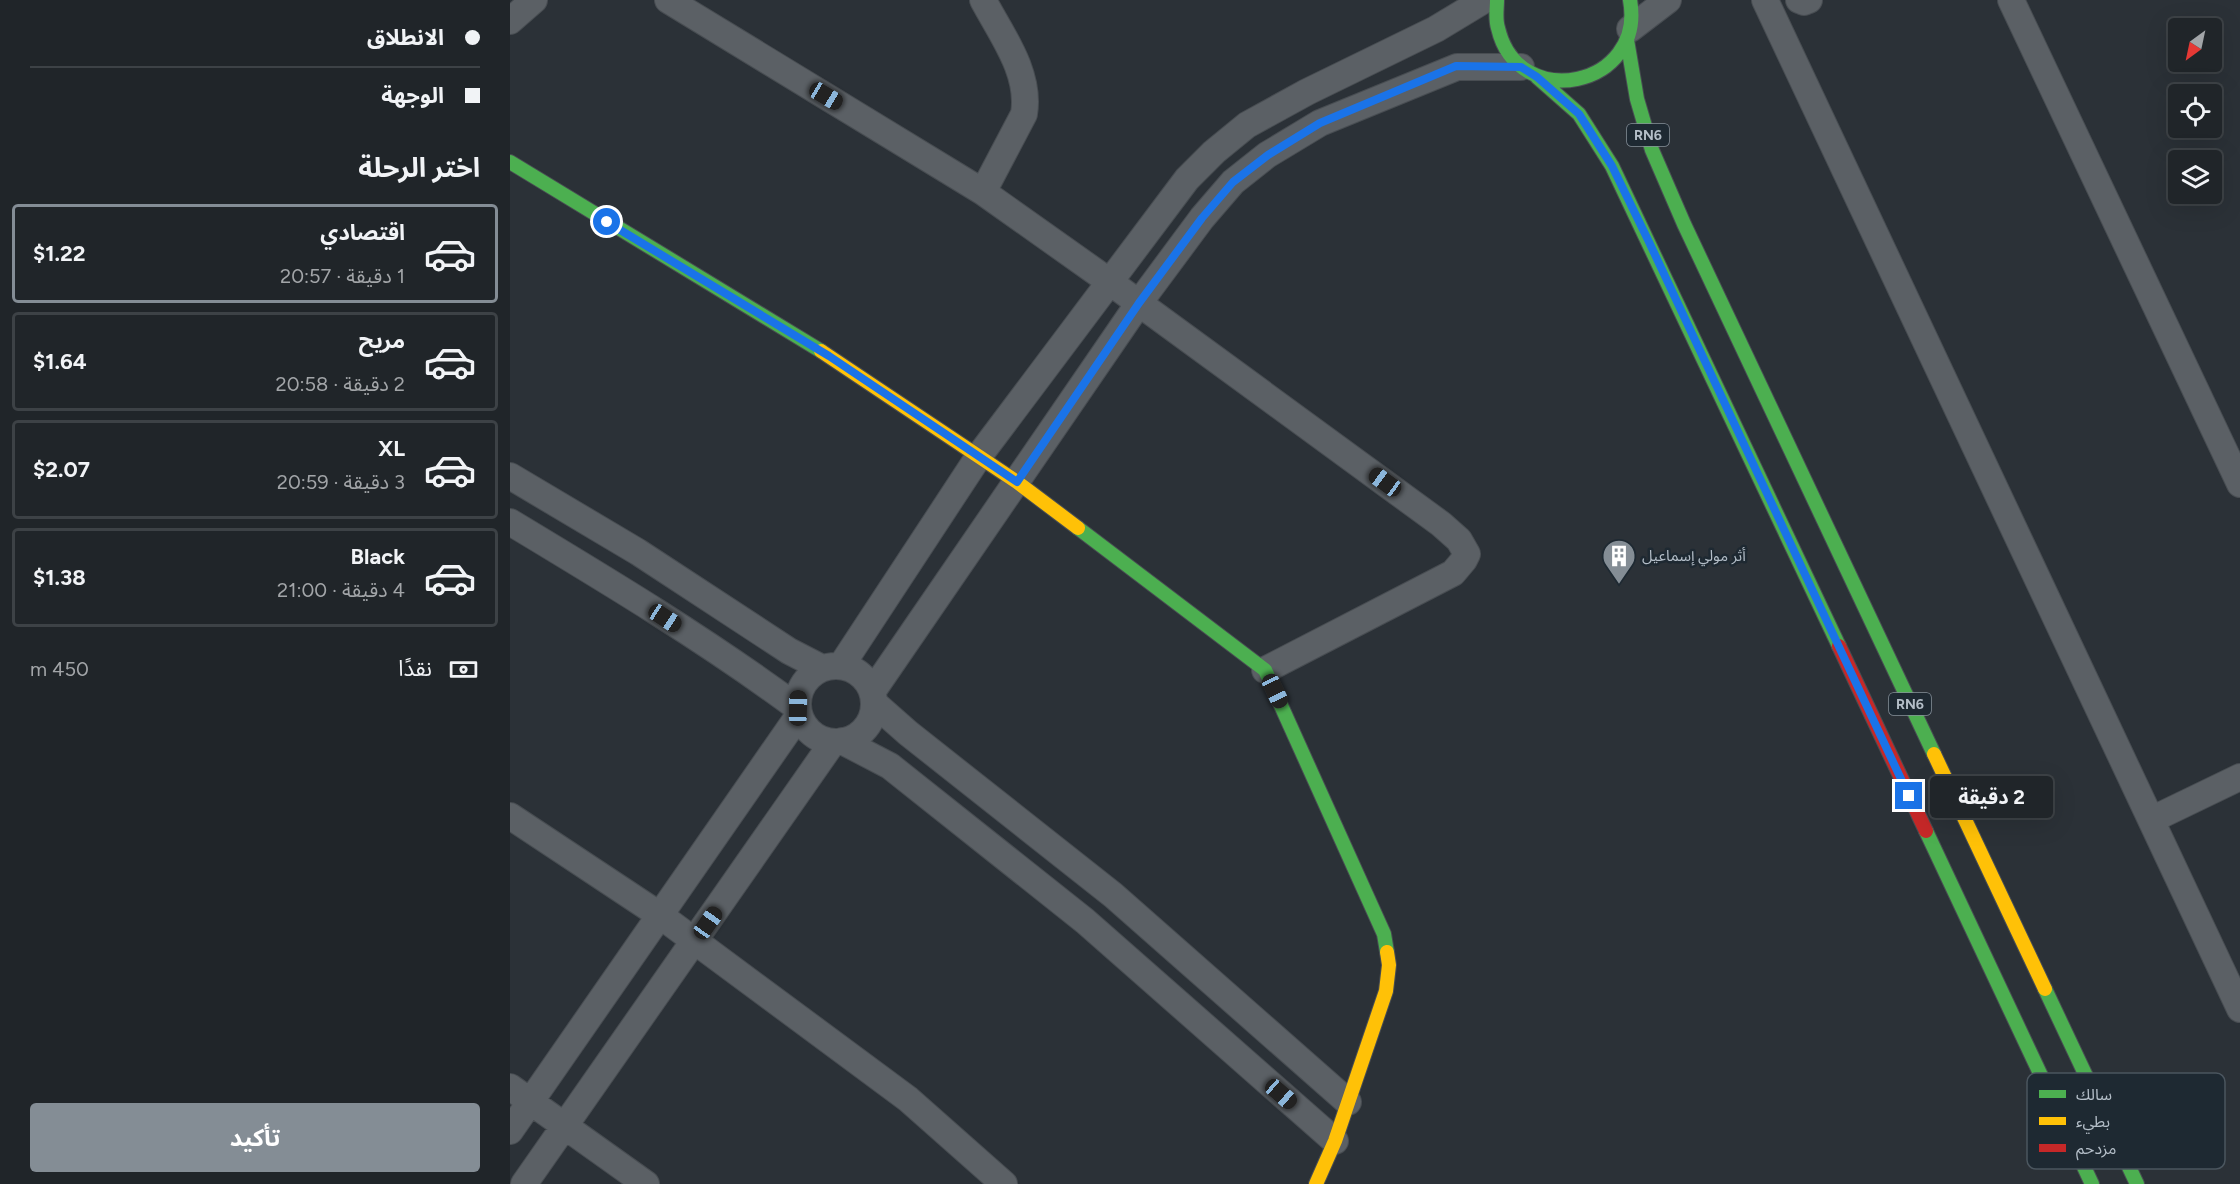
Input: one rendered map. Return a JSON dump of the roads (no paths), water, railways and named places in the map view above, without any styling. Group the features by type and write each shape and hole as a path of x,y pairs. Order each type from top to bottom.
{"main road":[{"name":"RN6","path":"1497,0 1495,12 1497,33 1506,52 1579,114 1617,176 2040,1073"},
{"name":"RN6","path":"1630,0 1629,34 1637,99 1652,150 1684,224 2085,1073"},
{"path":"1529,72 1558,82 1579,81 1600,72 1616,59 1629,34"},
{"path":"510,162 829,356 979,456 1017,482 1265,670 1384,934 1389,965 1386,991 1335,1141 1315,1181"},
{"name":"RN6","path":"2085,1169 2092,1184"},
{"name":"RN6","path":"2130,1169 2137,1184"}],"street":[{"path":"510,21 534,0"},
{"path":"668,0 983,192 1442,524 1466,550 1464,560 1453,573 1265,670"},
{"path":"983,0 1021,73 1026,87 1026,100 1024,114 983,192"},
{"path":"1335,1141 1085,921 890,766 838,742 822,740 812,734 804,725 799,712 798,695 811,674 831,667 979,456 1187,179 1214,152 1247,126 1307,92 1436,29 1484,0"},
{"path":"1629,34 1668,0"},
{"path":"1765,0 2240,1009"},
{"path":"1799,0 1804,2 1809,0"},
{"path":"2011,0 2240,484"},
{"path":"524,1184 838,742 862,732 868,724 873,698 1017,482 1139,303 1202,218 1227,189 1268,155 1320,123 1456,66 1529,72"},
{"path":"1247,126 1268,155"},
{"path":"510,476 638,552 789,651 831,667 860,674 873,698 908,733 1113,895 1348,1102"},
{"path":"510,522 609,582 758,679 799,712"},
{"path":"510,1131 661,916 799,712"},
{"path":"2151,820 2240,777"},
{"path":"510,816 661,916 908,1099 1004,1184"},
{"path":"510,1087 646,1184"}],"place":[{"name":"أثر مولي إسماعيل","path":"1619,585"}]}
